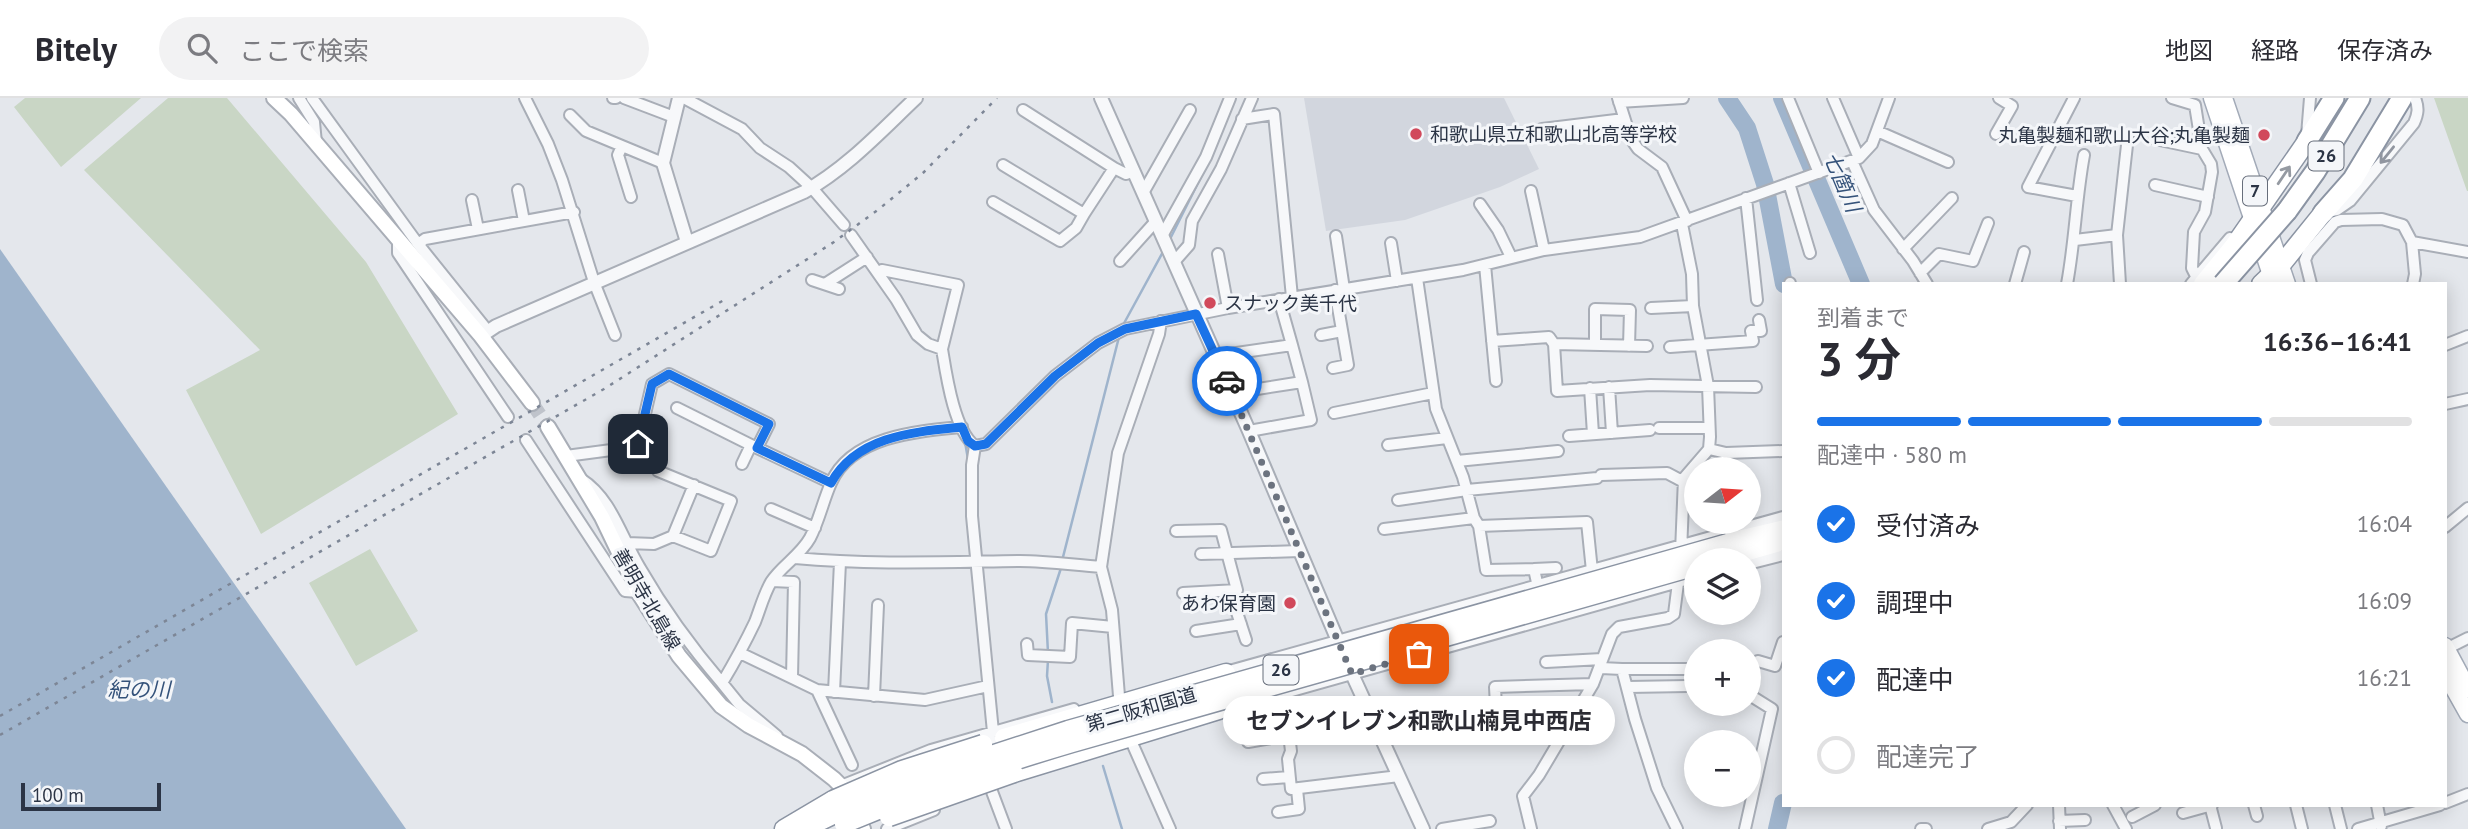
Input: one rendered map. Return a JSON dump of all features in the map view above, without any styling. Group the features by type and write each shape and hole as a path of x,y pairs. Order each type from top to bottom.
{"highway":[{"path":"2197,282 2257,214 2334,98"},
{"name":"26","path":"2225,282 2287,211 2330,150 2360,98"},
{"path":"2272,276 2353,179 2402,98"},
{"name":"26","path":"1728,543 1782,528"},
{"path":"1758,548 1782,541"},
{"name":"第二阪和国道","path":"845,816 927,776 1068,730 1728,543"},
{"name":"第二阪和国道","path":"792,828 912,796 1034,754 1684,569"},
{"name":"26","path":"845,816 902,770 999,735 1226,673"},
{"name":"26","path":"845,816 1014,772 1219,710"}],"main road":[{"path":"274,98 398,240 484,333 533,403"},
{"name":"7","path":"2212,98 2257,214"},
{"name":"7","path":"2224,98 2272,276"},
{"name":"善明寺北島線","path":"548,427 602,517 638,592 679,656 721,706 818,766 845,816"},
{"path":"2447,650 2468,688"},
{"path":"2447,677 2468,714"}],"street":[{"path":"299,98 314,122 316,143"},
{"path":"312,98 484,333 814,186 868,144 915,98"},
{"path":"525,98 548,144 574,212 594,282 615,335"},
{"path":"624,98 674,117"},
{"path":"687,242 663,163 681,98 742,129 760,148 814,186 844,225"},
{"path":"1101,98 1249,431 1352,674 1423,829"},
{"path":"1164,242 1206,157 1230,98"},
{"path":"1174,262 1189,245 1192,221 1221,169 1252,98"},
{"path":"1683,98 1619,100 1631,139 1662,167 1684,222 1692,274 1693,306 1708,386 1709,449 1702,457"},
{"path":"1788,98 1816,174"},
{"path":"1833,98 1874,210 1926,282"},
{"path":"880,272 958,285 942,349 946,376 960,427 968,441 975,446 993,440 1055,376 1098,343 1121,331 1161,320 1485,265 1544,250 1640,237 1816,174 1866,153 1888,100 1875,98"},
{"path":"1996,134 2012,106 1999,98"},
{"path":"2074,98 2028,187 2077,196"},
{"path":"2172,98 2195,105 2202,149 2211,164 2205,212 2194,232 2192,268 2197,282"},
{"path":"2307,141 2310,98"},
{"path":"2323,213 2337,210 2350,201 2414,123 2418,106 2415,98"},
{"path":"1023,110 1114,169 1126,174 1134,172"},
{"path":"1143,193 1190,110"},
{"path":"1242,119 1280,113 1292,297"},
{"path":"570,115 586,131 663,163"},
{"path":"1542,128 1624,119"},
{"path":"1877,131 1948,162"},
{"path":"2120,282 2117,235 2128,136"},
{"path":"2155,139 2202,149"},
{"path":"622,146 618,155 631,197"},
{"path":"2067,282 2075,240 2077,196 2084,155"},
{"path":"1003,165 1084,214"},
{"path":"993,202 1060,241 1076,228 1114,169"},
{"path":"1789,183 1810,253"},
{"path":"2155,185 2208,197"},
{"path":"518,190 524,221"},
{"path":"1531,191 1544,250"},
{"path":"1746,198 1757,300"},
{"path":"1903,249 1952,198"},
{"path":"472,200 478,229"},
{"path":"2350,201 2356,220"},
{"path":"1480,204 1498,230 1511,257"},
{"path":"418,244 425,239 574,212"},
{"path":"2310,282 2305,260 2335,222 2382,219 2403,225 2412,242 2416,274 2414,282"},
{"path":"1120,261 1156,221"},
{"path":"1920,273 1939,254 1973,261 1988,223"},
{"path":"851,235 880,272 917,335 942,349"},
{"path":"2075,240 2117,235"},
{"path":"1334,368 1348,365 1342,331 1336,236"},
{"path":"398,240 398,253 508,417"},
{"path":"2412,242 2468,252"},
{"path":"1391,243 1397,281"},
{"path":"2016,282 2024,252"},
{"path":"1218,254 1228,308"},
{"path":"825,284 867,257"},
{"path":"1485,265 1496,381"},
{"path":"1417,278 1433,393 1477,522 1486,570 1556,569"},
{"path":"812,280 839,289"},
{"path":"1249,431 1311,420 1279,299"},
{"path":"1651,308 1693,306"},
{"path":"1595,345 1595,309 1630,310 1629,346"},
{"path":"1119,696 1109,594 1101,567 1118,453 1159,334 1161,320"},
{"path":"1670,347 1753,341 1751,331 1761,331 1759,320"},
{"path":"1321,335 1342,331"},
{"path":"2447,344 2468,336"},
{"path":"1493,341 1549,337 1554,344 1557,391 1609,387 1756,387"},
{"path":"1554,344 1647,346"},
{"path":"1216,356 1292,345"},
{"path":"566,456 634,447 638,444 652,384 669,374 769,424 742,464"},
{"path":"1232,393 1303,382"},
{"path":"1609,387 1612,433"},
{"path":"1590,388 1593,434"},
{"path":"1334,413 1433,393"},
{"path":"2447,404 2468,399"},
{"path":"677,408 831,483"},
{"path":"722,683 740,653 772,581 796,558 815,528 831,483 850,457 883,440 904,434 960,427"},
{"path":"1569,436 1654,429 1709,428"},
{"path":"1388,445 1447,438"},
{"path":"526,440 625,591 638,592"},
{"path":"975,446 972,516 985,687 999,735 991,789 1006,829"},
{"path":"1709,449 1742,453 1782,451"},
{"path":"1457,461 1558,452"},
{"path":"627,543 654,544 673,536 711,551 731,501 659,471"},
{"path":"1398,500 1599,476 1667,473 1684,482 1682,545 1674,614 1668,618 1619,627 1612,634 1593,684 1539,775 1523,796 1531,829"},
{"path":"578,477 601,495 654,589 703,661 739,704 784,743"},
{"path":"673,536 694,485"},
{"path":"2447,525 2468,508"},
{"path":"771,509 815,528"},
{"path":"999,735 1119,696 1226,673 1782,517"},
{"path":"1384,529 1477,522 1587,522 1592,571"},
{"path":"1176,531 1221,530 1237,590 1184,593"},
{"path":"1200,554 1300,551"},
{"path":"1761,561 1782,555"},
{"path":"796,558 840,562 975,564 1022,561 1101,567"},
{"path":"834,692 840,562"},
{"path":"1534,569 1538,587"},
{"path":"772,581 794,582 792,677"},
{"path":"887,829 991,789 1182,726 1219,710 1684,581"},
{"path":"1230,591 1246,640"},
{"path":"874,696 878,604"},
{"path":"1027,644 1028,655 1070,657 1072,623 1113,627"},
{"path":"1196,631 1241,624"},
{"path":"2447,648 2468,638"},
{"path":"1761,662 1775,666 1782,645"},
{"path":"740,653 817,690 925,700 985,687"},
{"path":"1545,662 1602,664 1622,669 1684,668"},
{"path":"1622,669 1657,788 1677,829"},
{"path":"1497,726 1494,687 1593,684"},
{"path":"1628,687 1684,687"},
{"path":"817,690 852,765"},
{"path":"1745,829 1772,709 1761,702"},
{"path":"1286,710 1291,751 1288,759 1291,789 1399,776"},
{"path":"1377,726 1453,717"},
{"path":"1248,742 1289,735"},
{"path":"1132,743 1170,829"},
{"path":"1263,779 1289,777"},
{"path":"1279,811 1299,809 1297,789"},
{"path":"2447,802 2468,794"},
{"path":"2059,807 2060,825 2085,820"},
{"path":"2114,807 2126,829"},
{"path":"2133,817 2151,807"},
{"path":"2183,813 2203,807"},
{"path":"2211,807 2216,828"},
{"path":"2296,807 2302,829"},
{"path":"2336,807 2341,829"},
{"path":"2377,807 2381,826"},
{"path":"2358,829 2381,826 2434,807"},
{"path":"1992,828 2011,822 2015,811"},
{"path":"2015,811 2017,829"},
{"path":"1443,829 1490,821"}],"shaded area":[{"name":"和歌山県立和歌山北高等学校","path":"1304,98 1504,98 1539,169 1500,187 1405,220 1326,231"}],"green space":[{"path":"25,98 141,98 61,167 14,107"},
{"path":"168,98 227,98 366,262 458,414 261,534 186,390 260,350 84,170"},
{"path":"2434,98 2468,98 2468,191 2467,191"},
{"path":"370,549 418,631 356,666 309,583"}],"water":[{"name":"紀の川","path":"0,249 406,829 0,829"}],"waterway":[{"path":"1727,98 1747,128 1765,184 1784,282"},
{"name":"七箇川","path":"1782,98 1860,282"},
{"path":"1169,241 1208,163"},
{"path":"1122,327 1164,250"},
{"path":"1062,561 1119,337"},
{"path":"965,442 968,459"},
{"path":"1048,653 1046,614 1061,568"},
{"path":"1048,660 1047,676 1052,702"},
{"path":"1103,766 1122,829"},
{"path":"1777,829 1782,807"}],"tunnel":[{"path":"532,403 548,427"}],"railway":[{"path":"0,735 604,389 834,242 879,209 923,173 997,98"},
{"path":"0,716 724,300"}],"way so far":[{"path":"1227,381 1352,674 1419,654"}],"place":[{"name":"和歌山県立和歌山北高等学校","path":"1416,134"},
{"name":"丸亀製麺和歌山大谷;丸亀製麺","path":"2264,135"},
{"name":"スナック美千代","path":"1210,303"},
{"name":"あわ保育園","path":"1290,603"},
{"name":"セブンイレブン和歌山楠見中西店","path":"1419,654"}],"route":[{"path":"638,444 652,384 669,374 769,424 757,448 831,483 850,457 883,440 904,434 962,427 968,441 975,446 986,444 1055,376 1098,343 1125,329 1196,314 1227,381"}]}
